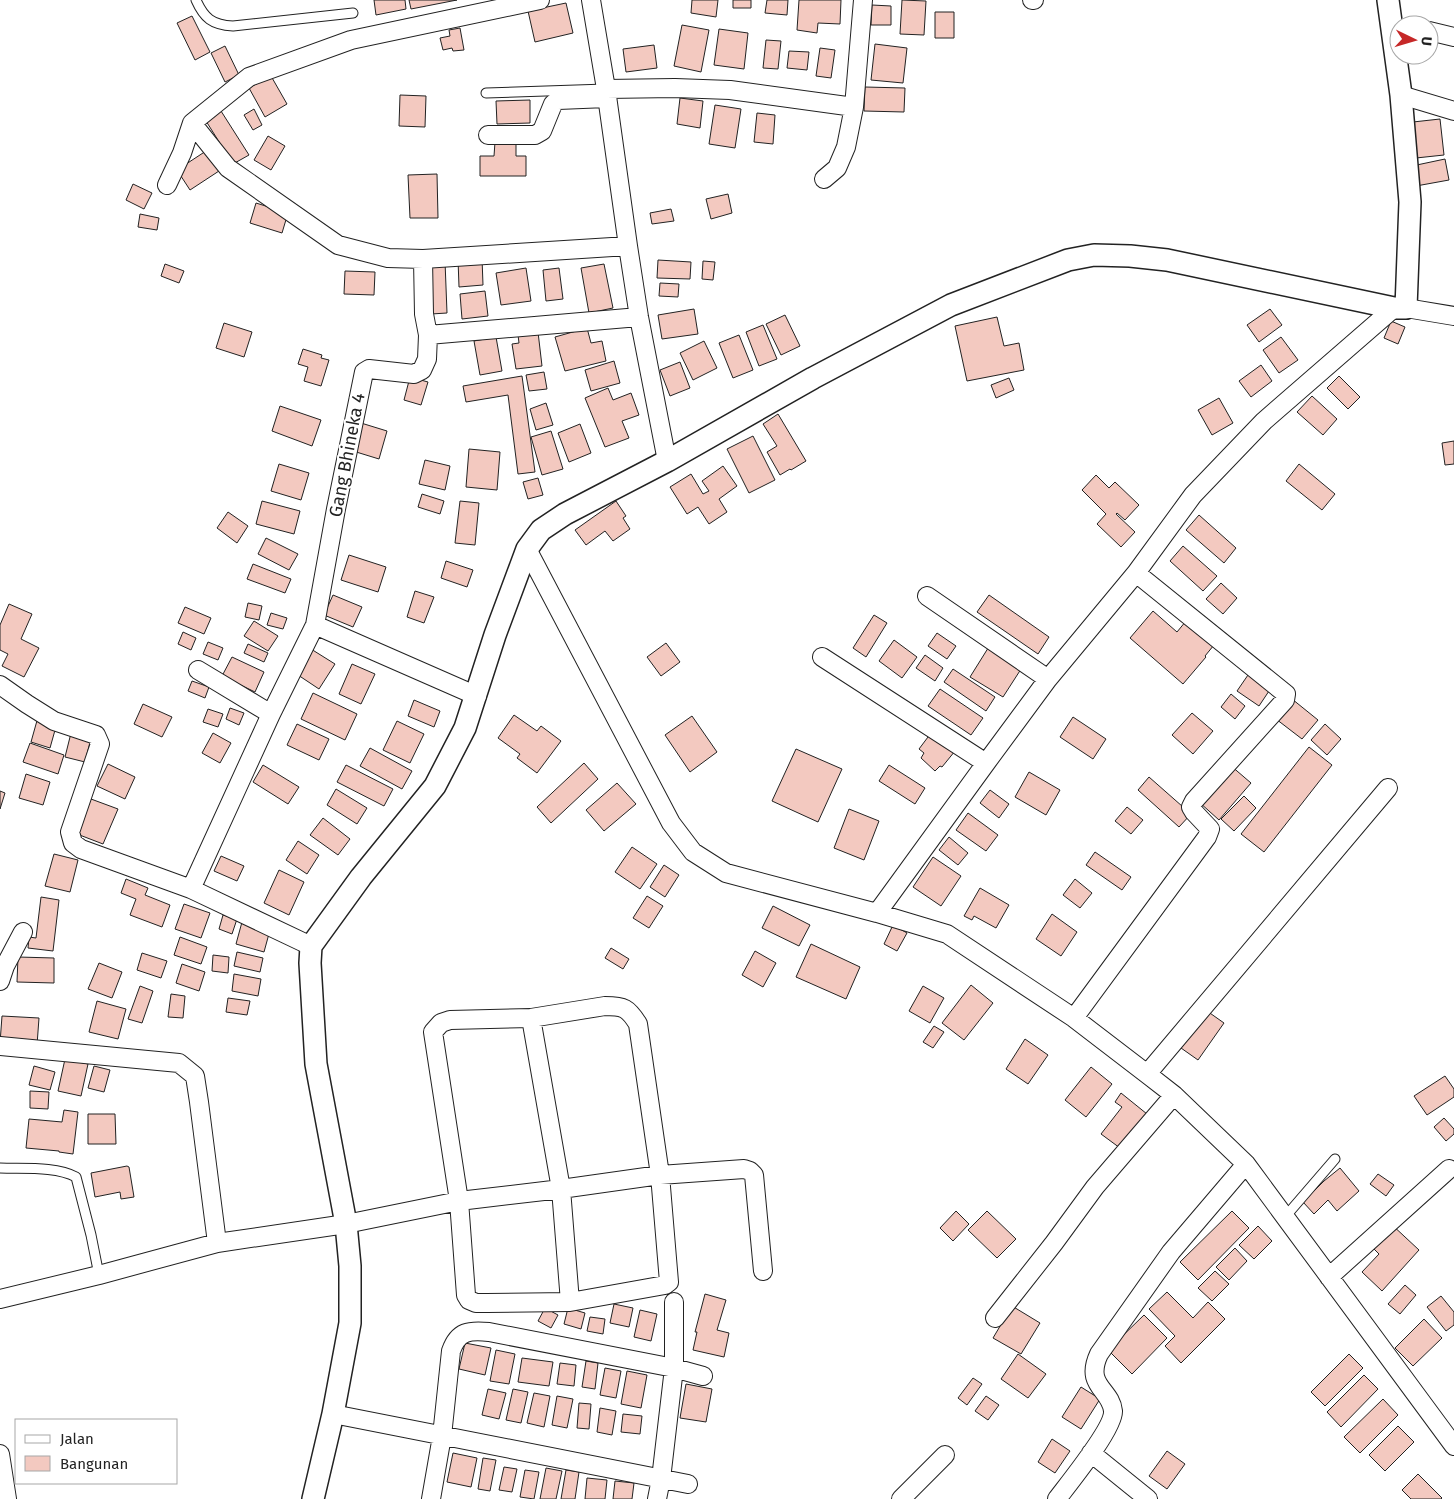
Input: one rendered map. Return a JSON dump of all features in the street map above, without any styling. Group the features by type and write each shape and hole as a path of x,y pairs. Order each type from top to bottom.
{"street":[{"path":"167,186 182,153 192,122 249,77 351,40 540,0"},
{"path":"591,0 607,93 639,317 667,461"},
{"path":"824,179 837,168 846,147 854,107 863,0"},
{"path":"1388,0 1394,15"},
{"path":"1439,33 1454,37"},
{"path":"877,913 1048,680 1136,573 1193,495 1264,421 1400,308 1410,202 1400,65"},
{"path":"488,135 535,135 542,131 553,104 558,100 607,93 675,88 730,90 854,107"},
{"path":"1401,95 1454,111"},
{"path":"192,122 228,168 338,245 388,258 423,259 628,246"},
{"path":"313,1499 333,1414 350,1323 350,1266 346,1224 316,1064 310,946 361,877 435,786 465,728 477,696 495,635 527,549 542,530 565,514 667,461 813,378 952,305 1068,260 1094,255 1167,260 1400,308 1454,316"},
{"name":"Gang Bhineka 4","path":"191,889 271,714 315,624 364,372 369,369 414,374 422,370 428,359 428,335 424,314 423,259"},
{"path":"428,335 639,317"},
{"path":"527,549 671,823 693,852 726,873 877,913 947,934 1074,1018 1148,1074 1174,1095 1246,1164 1454,1446"},
{"path":"1074,1018 1210,832 1208,826 1194,812 1192,807 1194,801 1286,697 1286,694 1136,573"},
{"path":"927,596 1048,680"},
{"path":"315,624 477,696"},
{"path":"822,657 986,763"},
{"path":"198,670 271,714"},
{"path":"0,685 54,721 96,735 99,739 100,744 70,832 73,843 81,849 191,889 310,946"},
{"path":"1148,1074 1388,788"},
{"path":"2,971 23,932"},
{"path":"605,1006 619,1006 630,1011 638,1024 660,1174 669,1282 667,1284 570,1302 476,1303 469,1300 466,1295 459,1201 433,1032 441,1023 450,1020 532,1018 605,1006"},
{"path":"532,1018 561,1189 570,1302"},
{"path":"0,1046 179,1063 195,1076 218,1242"},
{"path":"995,1318 1054,1243 1095,1186 1174,1095"},
{"path":"1057,1499 1098,1444 1111,1419 1113,1411 1110,1402 1096,1382 1095,1363 1099,1354 1171,1252 1246,1164"},
{"path":"0,1299 99,1275 218,1242 346,1224 459,1201 561,1189 660,1174 744,1169 754,1175 763,1270"},
{"path":"1329,1277 1449,1169"},
{"path":"657,1499 674,1368 674,1302"},
{"path":"431,1499 442,1436 451,1351 455,1340 464,1334 474,1331 489,1332 674,1368 703,1376"},
{"path":"333,1414 688,1484"},
{"path":"1091,1453 1148,1499"},
{"path":"0,1454 7,1499"},
{"path":"902,1499 945,1455"}],"lane":[{"path":"196,0 203,14 221,25 233,26 354,13"},
{"path":"486,93 607,93"},
{"path":"1285,1218 1335,1159"},
{"path":"0,1168 55,1170 68,1172 76,1177 99,1275"}],"building":[{"path":"374,0 405,0 406,9 376,15"},
{"path":"409,0 457,0 411,9"},
{"path":"692,0 718,0 716,17 691,13"},
{"path":"733,0 751,0 751,8 733,8"},
{"path":"767,0 788,0 787,15 765,13"},
{"path":"799,0 841,0 840,24 818,23 817,33 797,30"},
{"path":"902,0 926,1 924,35 900,34"},
{"path":"566,3 573,33 535,42 528,11"},
{"path":"872,5 891,6 891,25 871,25"},
{"path":"935,12 954,12 954,38 935,38"},
{"path":"192,16 210,52 195,60 177,23"},
{"path":"682,25 709,30 701,72 674,66"},
{"path":"460,28 464,50 453,51 452,48 443,50 440,38 450,36 449,30"},
{"path":"719,29 748,33 744,69 714,65"},
{"path":"766,40 781,41 778,69 763,68"},
{"path":"875,44 907,48 903,83 871,80"},
{"path":"654,45 657,68 626,72 623,49"},
{"path":"225,46 239,75 225,82 211,53"},
{"path":"820,48 835,50 831,78 816,76"},
{"path":"789,51 809,52 807,70 787,68"},
{"path":"271,76 287,104 265,117 249,88"},
{"path":"865,87 905,88 904,112 864,111"},
{"path":"400,95 426,96 425,127 399,126"},
{"path":"680,98 703,101 700,128 677,124"},
{"path":"530,100 530,123 497,124 496,101"},
{"path":"715,105 741,109 735,148 709,144"},
{"path":"254,109 262,125 253,130 244,115"},
{"path":"221,111 249,155 233,164 206,121"},
{"path":"757,113 775,115 773,144 754,142"},
{"path":"1440,119 1444,155 1416,158 1413,122"},
{"path":"268,136 285,146 271,170 254,160"},
{"path":"495,142 516,143 516,156 526,156 526,176 480,176 480,156 494,156"},
{"path":"206,151 219,171 190,190 177,170"},
{"path":"1445,159 1449,180 1416,186 1412,166"},
{"path":"437,174 438,218 410,218 408,175"},
{"path":"133,184 152,193 144,209 126,200"},
{"path":"728,194 732,213 711,219 706,199"},
{"path":"256,203 288,213 282,233 250,223"},
{"path":"671,209 674,221 652,224 650,213"},
{"path":"140,214 159,218 157,230 138,227"},
{"path":"482,258 483,285 459,287 458,259"},
{"path":"658,260 691,262 690,279 657,278"},
{"path":"445,261 447,313 431,314 429,262"},
{"path":"703,261 715,262 713,280 702,279"},
{"path":"165,264 184,271 179,283 161,276"},
{"path":"604,264 613,308 589,313 581,268"},
{"path":"526,268 531,301 501,305 496,273"},
{"path":"559,268 563,299 546,301 543,270"},
{"path":"345,271 375,272 374,295 344,294"},
{"path":"660,283 679,284 678,297 659,296"},
{"path":"485,291 488,316 462,319 460,294"},
{"path":"694,309 698,334 662,339 658,315"},
{"path":"1270,309 1282,325 1259,342 1247,325"},
{"path":"785,315 800,346 781,355 766,324"},
{"path":"997,317 1004,346 1019,343 1024,370 967,381 955,326"},
{"path":"1391,321 1405,327 1398,344 1384,338"},
{"path":"224,323 252,332 244,357 216,348"},
{"path":"763,325 777,359 759,366 746,332"},
{"path":"587,328 591,343 602,341 606,361 565,371 555,337"},
{"path":"538,332 542,366 516,369 512,344 519,343 518,335"},
{"path":"739,335 753,370 733,378 719,343"},
{"path":"496,337 502,371 480,375 474,341"},
{"path":"1281,337 1298,360 1279,373 1263,350"},
{"path":"704,341 717,368 693,380 680,353"},
{"path":"303,349 322,355 321,358 329,360 321,386 304,381 308,367 298,364"},
{"path":"614,361 620,383 591,391 585,370"},
{"path":"680,362 690,388 670,396 660,370"},
{"path":"1261,365 1272,381 1251,397 1239,381"},
{"path":"544,372 547,389 529,391 526,375"},
{"path":"522,376 535,472 518,474 508,395 466,402 463,386"},
{"path":"1339,376 1360,397 1348,409 1327,388"},
{"path":"410,377 428,382 421,405 404,400"},
{"path":"1009,378 1014,390 996,398 991,385"},
{"path":"608,388 613,400 631,393 639,415 622,421 629,438 605,447 585,398"},
{"path":"1312,396 1337,419 1323,435 1297,412"},
{"path":"1219,398 1233,423 1212,435 1198,410"},
{"path":"546,403 553,425 536,430 530,409"},
{"path":"280,406 321,420 312,446 272,431"},
{"path":"778,414 806,461 780,475 767,452 777,446 763,424"},
{"path":"361,423 387,431 379,459 353,451"},
{"path":"580,424 591,453 569,462 558,433"},
{"path":"551,431 563,469 542,475 531,437"},
{"path":"753,436 775,480 749,493 727,449"},
{"path":"1454,441 1454,464 1445,465 1442,443"},
{"path":"469,449 500,452 497,490 466,487"},
{"path":"425,460 450,466 445,490 419,484"},
{"path":"279,464 309,473 301,500 271,491"},
{"path":"1299,464 1335,494 1322,510 1286,481"},
{"path":"723,466 737,486 719,499 727,512 709,524 698,507 687,514 670,487 691,474 703,494 709,491 702,481"},
{"path":"1096,475 1109,488 1115,482 1139,505 1125,520 1116,514 1135,532 1121,547 1097,524 1106,514 1082,490"},
{"path":"538,478 543,495 528,499 523,482"},
{"path":"422,494 444,501 440,514 418,507"},
{"path":"262,501 300,511 294,534 256,524"},
{"path":"460,501 479,503 475,545 455,543"},
{"path":"616,501 626,516 623,518 630,529 613,541 605,531 586,545 575,530"},
{"path":"228,512 248,526 237,543 217,528"},
{"path":"1199,515 1236,548 1224,563 1186,530"},
{"path":"266,538 298,554 289,570 258,554"},
{"path":"1183,546 1217,576 1203,591 1170,561"},
{"path":"349,555 386,567 378,592 341,580"},
{"path":"446,561 473,570 467,587 441,578"},
{"path":"253,564 291,579 285,593 247,579"},
{"path":"1221,583 1237,598 1223,614 1206,599"},
{"path":"415,591 434,597 424,623 407,617"},
{"path":"333,595 362,607 353,627 324,615"},
{"path":"989,595 1049,637 1038,654 977,612"},
{"path":"248,603 262,606 259,620 245,617"},
{"path":"9,604 32,614 21,639 39,648 24,677 2,666 8,654 0,650 0,625"},
{"path":"185,607 211,618 204,634 178,623"},
{"path":"1153,611 1177,632 1186,621 1214,645 1183,684 1130,638"},
{"path":"271,613 287,618 283,629 267,625"},
{"path":"874,615 887,623 866,657 853,648"},
{"path":"254,621 278,636 268,651 244,636"},
{"path":"183,632 196,638 191,650 178,644"},
{"path":"937,633 956,646 947,659 928,646"},
{"path":"894,640 917,657 902,678 879,661"},
{"path":"208,642 223,648 218,660 203,654"},
{"path":"666,643 680,662 661,676 647,657"},
{"path":"248,644 268,653 264,662 244,653"},
{"path":"990,645 1023,666 1003,697 970,677"},
{"path":"311,649 335,664 319,689 295,673"},
{"path":"925,655 943,668 935,681 916,668"},
{"path":"232,657 264,672 255,692 222,676"},
{"path":"352,664 375,674 361,704 339,694"},
{"path":"953,669 995,697 986,711 944,682"},
{"path":"1248,675 1269,691 1259,706 1237,691"},
{"path":"192,681 209,687 205,698 188,691"},
{"path":"940,689 983,718 971,735 928,706"},
{"path":"313,693 357,714 345,740 301,719"},
{"path":"1231,694 1245,706 1235,719 1221,707"},
{"path":"1292,699 1318,720 1302,739 1276,719"},
{"path":"414,700 440,711 434,727 408,716"},
{"path":"143,704 172,717 162,737 134,724"},
{"path":"230,708 244,713 239,725 226,719"},
{"path":"208,709 223,714 218,727 203,722"},
{"path":"1192,713 1213,731 1193,754 1172,735"},
{"path":"514,715 537,731 541,726 561,741 537,773 517,758 520,754 498,738"},
{"path":"692,716 717,752 690,772 665,735"},
{"path":"38,717 57,723 50,748 31,742"},
{"path":"1073,717 1106,739 1093,759 1060,737"},
{"path":"397,721 424,734 410,763 383,750"},
{"path":"297,724 329,739 319,760 287,745"},
{"path":"1325,724 1341,739 1327,755 1311,740"},
{"path":"71,733 91,738 85,762 65,757"},
{"path":"213,733 231,743 220,763 202,753"},
{"path":"931,733 955,751 942,767 940,766 935,771 921,758 924,753 919,749"},
{"path":"30,743 64,755 58,774 23,762"},
{"path":"1309,747 1332,765 1264,852 1241,834"},
{"path":"370,748 412,771 402,789 360,766"},
{"path":"796,749 842,769 818,822 772,801"},
{"path":"584,763 598,779 551,823 537,807"},
{"path":"108,764 135,777 125,799 97,786"},
{"path":"263,765 299,787 288,804 253,782"},
{"path":"346,765 393,789 384,806 337,782"},
{"path":"889,765 925,788 915,804 879,781"},
{"path":"1230,765 1251,783 1219,820 1199,802"},
{"path":"1029,772 1060,790 1046,815 1015,797"},
{"path":"26,774 50,782 43,805 19,798"},
{"path":"1149,777 1191,814 1179,827 1138,790"},
{"path":"617,783 636,804 604,831 586,810"},
{"path":"336,789 367,808 357,824 327,805"},
{"path":"990,790 1009,804 999,818 980,803"},
{"path":"0,791 5,793 0,809"},
{"path":"1244,796 1256,808 1234,831 1221,819"},
{"path":"91,799 118,809 103,844 77,834"},
{"path":"1127,807 1143,820 1131,834 1115,821"},
{"path":"849,809 879,821 864,860 834,848"},
{"path":"968,813 998,835 986,851 956,830"},
{"path":"323,818 350,839 338,855 310,835"},
{"path":"949,837 968,853 958,865 939,850"},
{"path":"298,841 319,855 307,874 286,860"},
{"path":"632,847 657,864 640,889 615,872"},
{"path":"1095,852 1131,877 1122,890 1086,865"},
{"path":"54,854 78,860 70,892 45,886"},
{"path":"221,856 244,866 237,881 214,871"},
{"path":"933,857 961,876 941,906 913,887"},
{"path":"664,865 679,875 665,897 650,887"},
{"path":"279,870 304,882 289,915 264,903"},
{"path":"126,879 148,888 145,895 170,905 162,927 130,915 136,899 121,893"},
{"path":"1075,879 1092,893 1080,908 1063,895"},
{"path":"980,888 1009,905 996,928 974,916 972,920 964,916"},
{"path":"647,896 663,906 649,928 633,918"},
{"path":"41,897 59,900 53,951 28,948 29,937 36,938"},
{"path":"184,904 210,913 201,938 175,929"},
{"path":"773,906 810,925 799,946 762,928"},
{"path":"1052,914 1077,932 1061,956 1036,939"},
{"path":"223,915 237,919 232,934 219,929"},
{"path":"242,922 270,930 264,952 236,944"},
{"path":"893,925 907,933 897,951 884,944"},
{"path":"180,937 207,947 201,964 174,955"},
{"path":"811,944 860,967 846,999 796,977"},
{"path":"611,948 629,959 623,969 605,958"},
{"path":"755,951 776,963 763,987 742,975"},
{"path":"237,952 263,958 260,972 234,966"},
{"path":"142,953 167,961 161,978 137,970"},
{"path":"213,955 229,957 228,973 212,971"},
{"path":"18,957 54,958 54,983 17,982"},
{"path":"99,963 122,972 112,998 88,989"},
{"path":"182,964 205,972 199,991 176,983"},
{"path":"234,974 261,979 258,996 232,991"},
{"path":"971,985 993,1003 964,1040 942,1023"},
{"path":"140,986 153,991 142,1023 128,1019"},
{"path":"923,986 944,998 930,1023 909,1011"},
{"path":"171,994 185,996 183,1018 168,1017"},
{"path":"228,998 250,1001 247,1015 226,1012"},
{"path":"97,1001 126,1009 118,1039 89,1032"},
{"path":"1207,1011 1224,1023 1198,1060 1181,1048"},
{"path":"2,1016 39,1018 37,1045 0,1043"},
{"path":"934,1026 944,1032 933,1048 923,1042"},
{"path":"1025,1039 1048,1055 1028,1084 1006,1069"},
{"path":"65,1059 88,1064 81,1096 58,1091"},
{"path":"34,1066 55,1072 50,1090 29,1085"},
{"path":"94,1066 110,1070 104,1092 88,1088"},
{"path":"1091,1067 1112,1084 1086,1117 1065,1100"},
{"path":"1445,1076 1454,1089 1454,1097 1427,1115 1414,1096"},
{"path":"30,1091 49,1092 48,1109 30,1108"},
{"path":"1121,1093 1147,1114 1120,1148 1101,1134 1122,1107 1115,1102"},
{"path":"64,1110 78,1112 73,1154 26,1148 29,1119 62,1122"},
{"path":"88,1114 115,1114 116,1144 88,1144"},
{"path":"1444,1118 1454,1129 1454,1134 1446,1141 1434,1127"},
{"path":"129,1167 134,1197 121,1199 120,1192 95,1197 91,1173"},
{"path":"1340,1168 1359,1191 1337,1211 1328,1200 1314,1214 1303,1202"},
{"path":"1378,1174 1394,1185 1386,1196 1370,1184"},
{"path":"956,1211 969,1224 953,1241 940,1228"},
{"path":"987,1211 1016,1239 997,1258 968,1230"},
{"path":"1232,1211 1249,1228 1198,1280 1180,1262"},
{"path":"1390,1223 1419,1250 1382,1291 1362,1272 1379,1254 1370,1245"},
{"path":"1258,1226 1272,1241 1254,1259 1239,1245"},
{"path":"1235,1248 1247,1261 1229,1280 1216,1267"},
{"path":"1215,1271 1229,1284 1212,1301 1198,1288"},
{"path":"1405,1285 1416,1295 1400,1314 1388,1304"},
{"path":"1167,1292 1193,1318 1208,1302 1225,1319 1181,1363 1165,1346 1175,1336 1149,1309"},
{"path":"705,1294 726,1300 717,1330 729,1333 724,1357 693,1350 697,1332 695,1332"},
{"path":"1441,1296 1454,1312 1454,1325 1446,1331 1427,1307"},
{"path":"614,1304 633,1308 629,1327 610,1323"},
{"path":"1012,1306 1040,1323 1021,1354 993,1338"},
{"path":"545,1308 558,1315 551,1328 538,1321"},
{"path":"568,1308 585,1313 581,1329 564,1324"},
{"path":"640,1310 657,1314 651,1341 634,1337"},
{"path":"1144,1315 1167,1338 1132,1374 1108,1350"},
{"path":"590,1317 605,1319 603,1334 587,1331"},
{"path":"1424,1319 1442,1338 1413,1366 1395,1348"},
{"path":"465,1343 491,1348 485,1375 459,1369"},
{"path":"496,1350 515,1354 509,1384 490,1381"},
{"path":"1018,1354 1046,1374 1028,1398 1001,1379"},
{"path":"1349,1354 1363,1368 1325,1406 1311,1392"},
{"path":"522,1358 553,1362 549,1386 518,1382"},
{"path":"586,1361 598,1363 595,1389 582,1387"},
{"path":"560,1363 576,1365 574,1386 557,1384"},
{"path":"605,1368 621,1371 616,1398 600,1395"},
{"path":"627,1371 647,1375 641,1408 621,1404"},
{"path":"1364,1375 1378,1389 1341,1427 1327,1412"},
{"path":"973,1378 982,1384 967,1405 958,1398"},
{"path":"686,1384 712,1389 706,1422 680,1418"},
{"path":"1081,1387 1100,1399 1081,1429 1062,1417"},
{"path":"488,1389 506,1393 499,1419 482,1415"},
{"path":"513,1389 528,1392 521,1423 506,1420"},
{"path":"534,1393 550,1396 544,1427 527,1423"},
{"path":"557,1396 573,1399 567,1428 552,1425"},
{"path":"986,1396 999,1405 988,1420 975,1411"},
{"path":"1383,1399 1398,1415 1360,1453 1344,1437"},
{"path":"579,1403 591,1404 589,1429 577,1428"},
{"path":"600,1408 616,1411 612,1435 597,1432"},
{"path":"623,1414 642,1416 640,1434 621,1432"},
{"path":"1398,1426 1414,1442 1385,1471 1369,1455"},
{"path":"1052,1439 1070,1451 1055,1473 1038,1462"},
{"path":"1167,1451 1185,1464 1167,1489 1149,1476"},
{"path":"453,1453 477,1458 471,1487 447,1482"},
{"path":"483,1458 496,1460 490,1491 478,1489"},
{"path":"504,1467 517,1469 512,1492 499,1490"},
{"path":"546,1468 562,1471 556,1499 540,1499"},
{"path":"525,1470 539,1472 534,1499 520,1497"},
{"path":"566,1470 579,1472 575,1499 561,1499"},
{"path":"1418,1474 1441,1499 1411,1499 1402,1490"},
{"path":"587,1478 607,1480 605,1499 585,1499"},
{"path":"615,1481 634,1483 632,1499 613,1499"}]}
